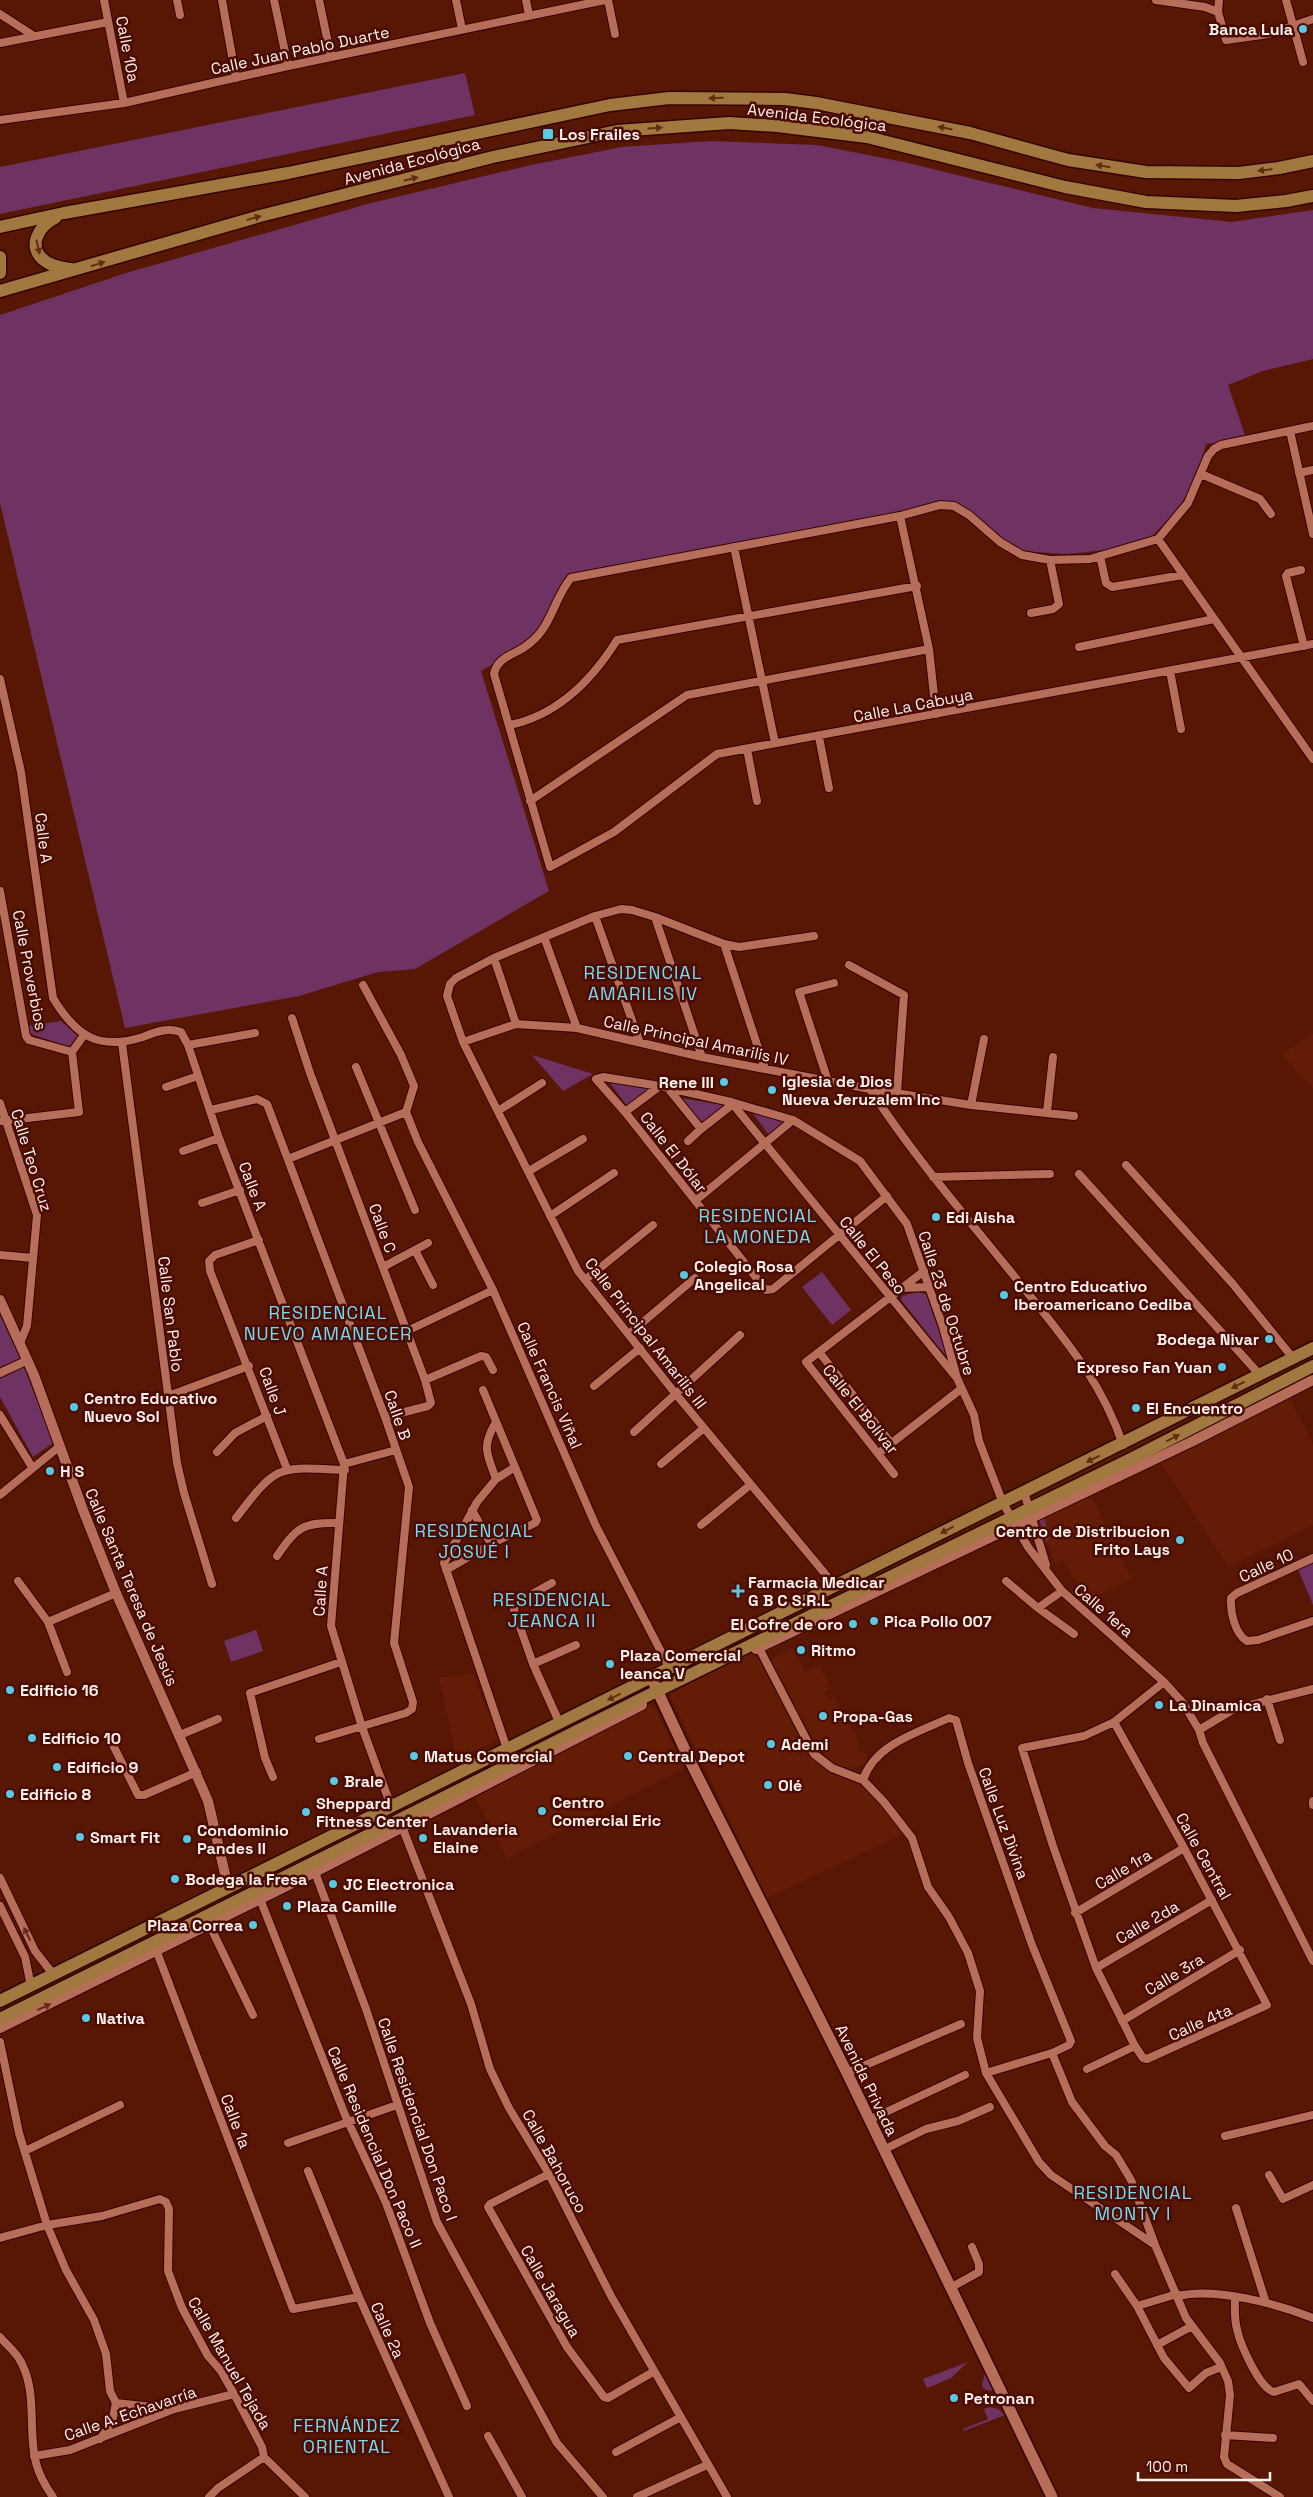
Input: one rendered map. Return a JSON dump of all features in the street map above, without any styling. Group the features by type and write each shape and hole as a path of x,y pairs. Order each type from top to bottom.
{"main road":[{"path":"0,227 64,213 288,173 610,105 669,98 785,99 816,103 970,133 1068,160 1146,172 1238,173 1279,168 1313,160"},
{"name":"Avenida Ecológica","path":"0,291 260,216 493,156 617,131 729,123 777,126 867,137 1065,187 1146,202 1236,206 1313,196"},
{"path":"64,213 40,230 36,240 36,249 42,258 51,264 76,270"},
{"path":"0,257 2,264 0,273"},
{"path":"0,2000 836,1587 1313,1348"},
{"path":"0,2019 154,1947 658,1694 1013,1521 1313,1366"},
{"name":"Avenida Privada","path":"651,1678 1052,2497"}],"street":[{"name":"Calle 10a","path":"104,0 124,103"},
{"path":"177,0 180,15"},
{"path":"222,0 236,78"},
{"path":"274,0 288,66"},
{"path":"319,0 331,57"},
{"path":"456,0 462,29"},
{"path":"526,0 529,15"},
{"path":"606,0 615,34"},
{"name":"Calle Juan Pablo Duarte","path":"0,120 124,103 582,2 606,0"},
{"path":"1156,0 1205,7 1218,12"},
{"path":"1219,0 1218,12 1224,39 1260,36 1313,19"},
{"path":"1286,0 1303,62"},
{"path":"0,14 34,36"},
{"path":"0,43 108,22"},
{"path":"929,649 687,696 530,801 494,674 496,666 500,661 530,644 545,628 565,585 571,578 900,516 940,505 954,506 969,515 1000,542 1022,554 1050,560 1100,556 1158,539 1188,504 1208,456 1214,449 1222,445 1313,426"},
{"path":"1290,432 1310,510 1313,534"},
{"path":"1299,473 1313,470"},
{"path":"1201,474 1260,499 1271,514"},
{"path":"900,516 917,586 929,649 936,714"},
{"path":"1158,539 1313,759"},
{"path":"734,547 775,742"},
{"path":"1100,556 1106,583 1112,587 1183,575"},
{"path":"1031,613 1053,609 1059,604 1050,560"},
{"path":"1301,570 1288,573 1286,576 1304,646"},
{"path":"510,725 532,721 585,684 617,640 917,586"},
{"path":"1079,646 1214,619"},
{"name":"Calle La Cabuya","path":"530,801 550,867 614,832 717,754 1313,644"},
{"path":"1170,671 1181,729"},
{"name":"Calle A","path":"0,678 21,772 53,998 65,1018 84,1035 98,1040 122,1043 171,1028 180,1032 188,1044 219,1138 344,1467 331,1626 362,1727 392,1806"},
{"path":"819,736 829,788"},
{"path":"747,749 758,801"},
{"name":"Calle Proverbios","path":"0,891 26,1036 29,1040 72,1052"},
{"path":"516,1024 494,958 596,916 621,909 632,910 724,944 739,947 814,936"},
{"path":"596,916 640,1043"},
{"path":"655,917 702,1057"},
{"path":"544,937 578,1028"},
{"path":"724,944 765,1069"},
{"name":"Calle Principal Amarilis III","path":"494,958 456,978 448,989 450,1008 463,1042 578,1271 675,1394 836,1587"},
{"path":"849,965 904,995 897,1093"},
{"path":"828,1081 799,992 834,983"},
{"path":"288,1159 379,1121 406,1112 414,1086 401,1055 363,985"},
{"name":"Calle C","path":"292,1018 310,1073 425,1380 431,1403 428,1406 385,1417"},
{"name":"Calle Principal Amarilis IV","path":"463,1042 516,1024 578,1028 702,1057 870,1089 971,1105 1074,1116"},
{"path":"188,1044 255,1033"},
{"path":"2,1121 78,1112 72,1052 84,1035"},
{"path":"971,1105 984,1039"},
{"name":"Calle San Pablo","path":"122,1043 168,1396 182,1486 212,1584"},
{"path":"1047,1112 1053,1057"},
{"path":"356,1067 415,1210"},
{"path":"166,1087 198,1076"},
{"name":"Calle 23 de Octubre","path":"596,1079 603,1077 663,1087 793,1120 853,1155 907,1224 930,1287 957,1378 974,1416 979,1441 1003,1503"},
{"name":"Calle El Dólar","path":"596,1079 625,1112 766,1290 773,1289 839,1236"},
{"path":"498,1112 542,1084"},
{"path":"625,1112 663,1087 701,1129"},
{"path":"870,1089 933,1177 1086,1368 1108,1404 1123,1444"},
{"name":"Calle B","path":"211,1110 257,1099 267,1104 385,1417 409,1487 394,1643 413,1702 412,1709 362,1727 319,1739"},
{"name":"Calle Teo Cruz","path":"0,1103 2,1121 37,1215 26,1326 20,1343"},
{"path":"688,1141 732,1103"},
{"name":"Calle El Peso","path":"732,1103 957,1378"},
{"name":"Calle Francis Viñal","path":"406,1112 418,1142 493,1290 596,1526 670,1669"},
{"path":"695,1200 793,1120"},
{"path":"184,1151 219,1138"},
{"path":"529,1171 583,1139"},
{"path":"1126,1165 1232,1283 1293,1358"},
{"path":"550,1216 614,1173"},
{"path":"933,1177 1050,1174"},
{"path":"1079,1174 1259,1374"},
{"path":"202,1202 240,1190"},
{"path":"839,1236 886,1196"},
{"path":"585,1280 653,1225"},
{"name":"Calle J","path":"259,1240 215,1255 209,1261 210,1271 288,1469"},
{"path":"383,1267 428,1243"},
{"path":"415,1250 433,1285"},
{"path":"0,1255 33,1258"},
{"path":"819,1352 889,1296 924,1271"},
{"path":"629,1334 695,1278"},
{"path":"900,1288 930,1287"},
{"path":"407,1331 493,1290"},
{"name":"Calle Santa Teresa de Jesús","path":"0,1300 28,1360 116,1593 197,1772 208,1801 228,1887"},
{"path":"634,1432 740,1336"},
{"path":"594,1386 640,1348"},
{"name":"Calle El Bolívar","path":"891,1443 819,1352 806,1362 894,1474"},
{"path":"425,1380 481,1356 486,1357 493,1370"},
{"path":"0,1373 28,1360"},
{"path":"168,1396 249,1366"},
{"path":"1030,1512 1193,1441 1313,1380"},
{"path":"878,1453 961,1389"},
{"path":"446,1570 491,1544 535,1523 537,1520 483,1390"},
{"path":"0,1415 32,1467"},
{"path":"217,1452 236,1433 267,1416"},
{"path":"496,1422 485,1442 496,1479"},
{"path":"661,1464 704,1428"},
{"path":"0,1495 60,1446"},
{"path":"236,1518 263,1483 274,1474 288,1469 344,1467 396,1450"},
{"path":"507,1749 446,1570 445,1559 472,1510 496,1479 516,1467"},
{"path":"701,1525 750,1485"},
{"path":"1024,1492 1047,1569"},
{"name":"Calle 1era","path":"1003,1503 1028,1547 1047,1569 1062,1591 1164,1682 1182,1704 1198,1730 1203,1743 1310,1947 1313,1961"},
{"path":"472,1510 491,1544"},
{"path":"658,1694 758,1648 1013,1521"},
{"path":"277,1556 294,1534 302,1528 312,1523 338,1524"},
{"name":"Calle 10","path":"1313,1558 1237,1593 1231,1598 1230,1608 1239,1635 1247,1641 1258,1640 1313,1621"},
{"path":"18,1581 48,1622 67,1672"},
{"path":"1006,1581 1038,1608 1074,1634"},
{"path":"552,1583 514,1606 533,1664 560,1724"},
{"path":"1038,1608 1062,1591"},
{"path":"48,1622 116,1593"},
{"path":"533,1664 576,1645"},
{"path":"758,1648 814,1754 832,1768 863,1780 884,1802 912,1838 928,1887 949,1917 968,1953 980,1991 977,2038 986,2073 1045,2169 1154,2245"},
{"path":"273,1777 265,1758 250,1693 341,1662"},
{"path":"1087,2069 1135,2046 1096,1968 1075,1913 1022,1748 1084,1736 1114,1722 1164,1682"},
{"path":"1198,1730 1234,1709 1267,1699 1313,1689"},
{"path":"1267,1699 1280,1740"},
{"name":"Calle Luz Divina","path":"863,1780 870,1764 881,1751 949,1718 956,1720 976,1787 1032,1945 1071,2041 1069,2045 1052,2053"},
{"path":"180,1736 218,1719"},
{"name":"Calle Central","path":"1114,1722 1240,1950 1267,2005"},
{"path":"109,1737 138,1795 144,1795 197,1772"},
{"name":"Calle Bahoruco","path":"401,1824 471,2004 490,2069 510,2108 549,2174 610,2296 726,2497"},
{"name":"Calle 1ra","path":"1075,1913 1184,1848"},
{"path":"0,2028 154,1947 209,1924 260,1899 313,1868"},
{"name":"Calle Residencial Don Paco I","path":"313,1868 366,2009 397,2105 441,2229 558,2443 603,2497"},
{"path":"0,1878 36,1951 53,1974"},
{"name":"Calle Residencial Don Paco II","path":"260,1899 350,2122 386,2203 430,2323 467,2406"},
{"name":"Calle 2da","path":"1096,1968 1212,1900"},
{"path":"0,1906 25,1957 31,1986"},
{"path":"209,1924 253,2015"},
{"name":"Calle 1a","path":"154,1947 293,2309 359,2297"},
{"name":"Calle 3ra","path":"1122,2021 1240,1950"},
{"name":"Calle 4ta","path":"1135,2046 1143,2058 1147,2060 1267,2005"},
{"path":"846,2073 961,2024"},
{"path":"0,2042 19,2133 47,2225 66,2270 94,2320 106,2354 110,2391 116,2403 112,2422 100,2439"},
{"path":"986,2073 1052,2053 1072,2102 1105,2146 1116,2155 1131,2180 1154,2245 1178,2295 1186,2318 1221,2366 1228,2381 1230,2395 1224,2457 1227,2464 1280,2497"},
{"path":"869,2120 965,2075"},
{"path":"24,2151 120,2105"},
{"path":"288,2143 397,2105"},
{"path":"883,2150 918,2132 958,2121 990,2107"},
{"path":"1225,2136 1313,2115"},
{"name":"Calle 2a","path":"308,2171 359,2297 449,2497"},
{"name":"Calle Jaragua","path":"549,2174 490,2204 488,2207 567,2347 604,2397 608,2398 653,2372"},
{"path":"1269,2175 1283,2198 1313,2185"},
{"name":"Calle Manuel Tejada","path":"47,2225 102,2216 160,2199 166,2202 169,2209 168,2271 182,2308 208,2356 221,2371 234,2394 262,2447 264,2457 305,2497"},
{"path":"1236,2208 1266,2303"},
{"path":"0,2238 47,2225"},
{"path":"950,2288 979,2272 979,2264 972,2247"},
{"path":"1115,2274 1137,2306 1164,2358 1189,2388 1206,2373 1221,2366"},
{"path":"1137,2306 1191,2293 1266,2303 1313,2318"},
{"path":"1235,2298 1236,2328 1245,2354 1266,2387 1274,2392 1299,2384 1313,2401"},
{"path":"1157,2345 1192,2326"},
{"path":"0,2337 19,2358 27,2378 32,2400 34,2456 41,2477 54,2497"},
{"name":"Calle A. Echavarría","path":"34,2456 70,2450 174,2410 234,2394"},
{"path":"116,2403 174,2410"},
{"path":"616,2452 681,2417"},
{"path":"1225,2435 1273,2438"},
{"path":"488,2436 522,2497"},
{"path":"209,2497 218,2488 264,2457"},
{"path":"637,2497 707,2465"}],"shaded area":[{"path":"465,73 475,115 0,214 0,167"},
{"path":"710,141 817,145 904,162 1093,208 1232,222 1313,210 1313,359 1263,371 1228,385 1246,438 1206,444 1196,479 1177,511 1151,537 1106,550 1067,554 1022,551 1008,543 955,503 569,575 544,626 522,647 481,671 549,891 415,969 378,972 299,996 125,1028 0,503 0,315 126,273 371,203 531,165 622,147"},
{"path":"61,1021 78,1036 70,1047 31,1034 28,1026"},
{"path":"1313,1033 1313,1089 1282,1055"},
{"path":"532,1055 593,1074 563,1091"},
{"path":"607,1079 652,1089 628,1107"},
{"path":"680,1098 724,1105 701,1123"},
{"path":"751,1111 787,1121 769,1135"},
{"path":"822,1272 851,1310 832,1325 802,1287"},
{"path":"917,1292 926,1294 949,1360 901,1300 902,1296"},
{"path":"0,1315 20,1358 0,1367"},
{"path":"24,1367 53,1443 33,1457 0,1397 0,1379"},
{"path":"1290,1399 1313,1444 1313,1525 1228,1567 1161,1463"},
{"path":"1089,1492 1132,1579 1089,1600 1078,1590 1082,1587 1071,1574 1063,1560 1056,1564 1038,1522 1038,1516"},
{"path":"1044,1517 1049,1538 1046,1542 1039,1518"},
{"path":"1313,1562 1313,1605 1298,1569"},
{"path":"256,1630 263,1651 231,1662 224,1641"},
{"name":"Propa-Gas","path":"792,1648 806,1672 819,1665 831,1688 824,1692 829,1700 834,1697 856,1736 858,1745 856,1748 868,1755 863,1766 853,1768 840,1766 827,1757 814,1741 771,1660"},
{"path":"752,1651 809,1754 817,1762 857,1783 872,1794 905,1833 767,1898 671,1697 671,1691 675,1686"},
{"path":"473,1673 498,1739 457,1760 439,1678"},
{"path":"642,1704 651,1705 656,1709 684,1769 507,1858 469,1785"},
{"path":"968,2362 951,2378 927,2388 923,2379"},
{"path":"985,2373 993,2391 986,2390 982,2386"},
{"path":"990,2407 998,2409 1005,2415 964,2431 963,2429 988,2419 984,2409"}],"place":[{"name":"Banca Lula","path":"1303,29"},
{"name":"Los Frailes","path":"548,134"},
{"name":"Rene III","path":"724,1082"},
{"name":"Iglesia de Dios Nueva Jeruzalem Inc","path":"772,1090"},
{"name":"Edi Aisha","path":"936,1217"},
{"name":"Colegio Rosa Angelical","path":"684,1275"},
{"name":"Centro Educativo Iberoamericano Cediba","path":"1004,1295"},
{"name":"Bodega Nivar","path":"1269,1339"},
{"name":"Expreso Fan Yuan","path":"1222,1367"},
{"name":"Centro Educativo Nuevo Sol","path":"74,1407"},
{"name":"El Encuentro","path":"1136,1408"},
{"name":"H S","path":"50,1471"},
{"name":"Centro de Distribucion Frito Lays","path":"1180,1540"},
{"name":"Farmacia Medicar G B C S.R.L","path":"738,1591"},
{"name":"Pica Pollo 007","path":"874,1621"},
{"name":"El Cofre de oro","path":"853,1624"},
{"name":"Ritmo","path":"801,1650"},
{"name":"Plaza Comercial Ieanca V","path":"610,1664"},
{"name":"Edificio 16","path":"10,1690"},
{"name":"La Dinamica","path":"1159,1705"},
{"name":"Propa-Gas","path":"823,1716"},
{"name":"Edificio 10","path":"32,1738"},
{"name":"Ademi","path":"771,1744"},
{"name":"Matus Comercial","path":"414,1756"},
{"name":"Central Depot","path":"628,1756"},
{"name":"Edificio 9","path":"57,1767"},
{"name":"Brale","path":"334,1781"},
{"name":"Olé","path":"768,1785"},
{"name":"Edificio 8","path":"10,1794"},
{"name":"Centro Comercial Eric","path":"542,1811"},
{"name":"Sheppard Fitness Center","path":"306,1812"},
{"name":"Smart Fit","path":"80,1837"},
{"name":"Lavanderia Elaine","path":"423,1838"},
{"name":"Condominio Pandes II","path":"187,1839"},
{"name":"Bodega la Fresa","path":"175,1879"},
{"name":"JC Electronica","path":"333,1884"},
{"name":"Plaza Camille","path":"287,1906"},
{"name":"Plaza Correa","path":"253,1925"},
{"name":"Nativa","path":"86,2018"},
{"name":"Petronan","path":"954,2398"}],"district":[{"name":"RESIDENCIAL AMARILIS IV","path":"643,983"},
{"name":"RESIDENCIAL LA MONEDA","path":"758,1226"},
{"name":"RESIDENCIAL NUEVO AMANECER","path":"328,1324"},
{"name":"RESIDENCIAL JOSUÉ I","path":"474,1541"},
{"name":"RESIDENCIAL JEANCA II","path":"552,1610"},
{"name":"RESIDENCIAL MONTY I","path":"1133,2203"},
{"name":"FERNÁNDEZ ORIENTAL","path":"347,2436"}]}
